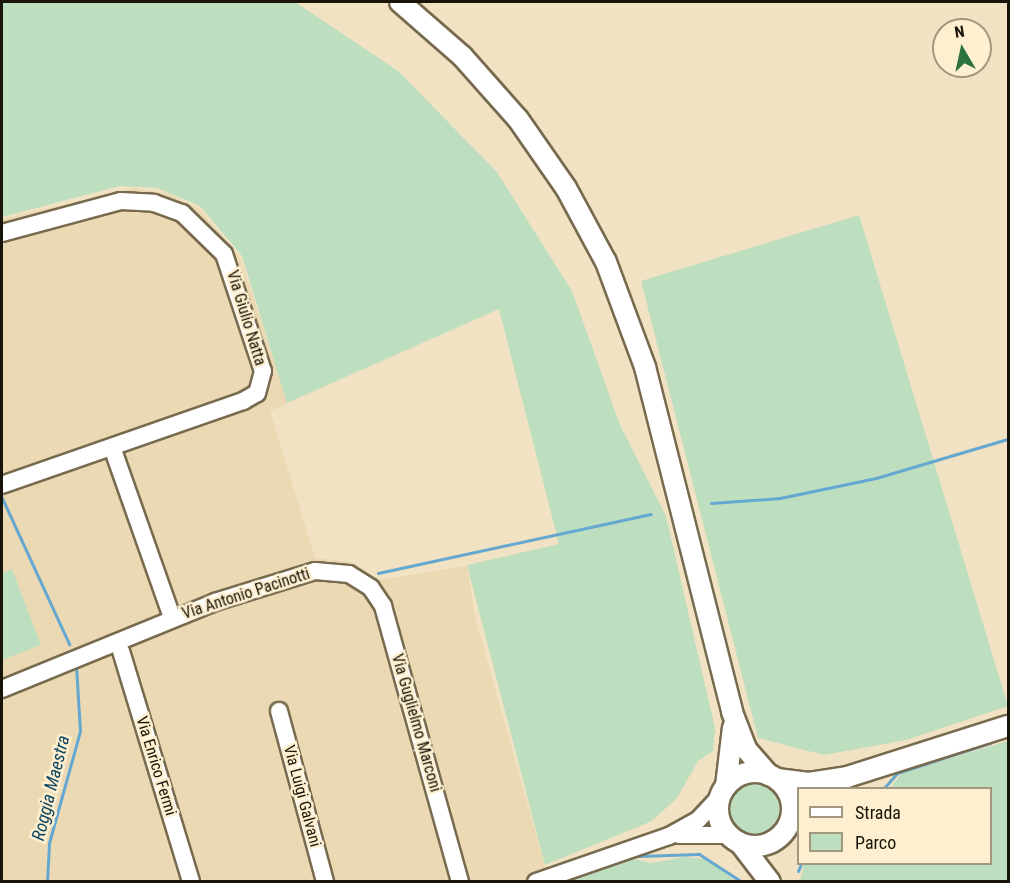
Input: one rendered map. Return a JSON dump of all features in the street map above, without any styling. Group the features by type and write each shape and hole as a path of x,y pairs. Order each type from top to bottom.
{"main road":[{"path":"400,2 462,56 518,119 566,188 603,256 647,374 732,712 746,749 792,801 790,824 776,882"},
{"path":"732,712 734,751 718,816 770,882"},
{"path":"723,791 746,773 809,783 847,777 1008,726"},
{"path":"829,787 847,777"},
{"path":"734,839 763,846 790,824"}],"street":[{"name":"Via Giulio Natta","path":"2,233 133,200 182,213 224,254 263,371 260,388 243,401 2,485"},
{"name":"Via Antonio Pacinotti","path":"112,447 172,617"},
{"name":"Via Antonio Pacinotti","path":"2,689 172,617 315,571 354,576"},
{"name":"Via Guglielmo Marconi","path":"354,576 383,606 460,882"},
{"name":"Via Enrico Fermi","path":"121,651 191,882"},
{"name":"Via Luigi Galvani","path":"279,711 325,882"},
{"path":"536,882 669,836 698,820 723,791"},
{"path":"669,836 734,839"}],"shaded area":[{"path":"133,188 169,194 199,209 240,257 288,403 270,411 315,558 351,562 380,580 467,566 475,617 549,881 2,882 2,219"}],"green space":[{"path":"2,2 295,2 398,71 497,172 572,291 620,425 666,516 715,728 713,751 698,761 677,798 652,821 545,865 467,565 559,544 499,309 287,403 242,256 200,206 157,188 120,186 2,217"},
{"path":"859,215 1008,706 906,740 824,755 758,738 641,281"},
{"path":"12,569 41,645 2,660 2,573"},
{"path":"1008,741 1008,881 800,881 804,865 992,865 992,787 891,787 902,773"},
{"path":"749,778 761,778 777,787 784,797 786,809 784,821 777,831 761,840 749,840 738,835 729,826 724,815 724,803 729,792 738,783"},
{"path":"685,857 706,859 736,881 570,881 630,858 651,863"}],"waterway":[{"path":"711,503 780,498 876,478 1008,439"},
{"name":"Roggia Maestra","path":"2,498 69,644"},
{"path":"378,573 651,514"},
{"name":"Roggia Maestra","path":"47,882 49,843 80,731 76,665"},
{"path":"885,787 897,773 990,743"},
{"path":"639,856 699,854 742,882"},
{"path":"798,871 801,865"}]}
